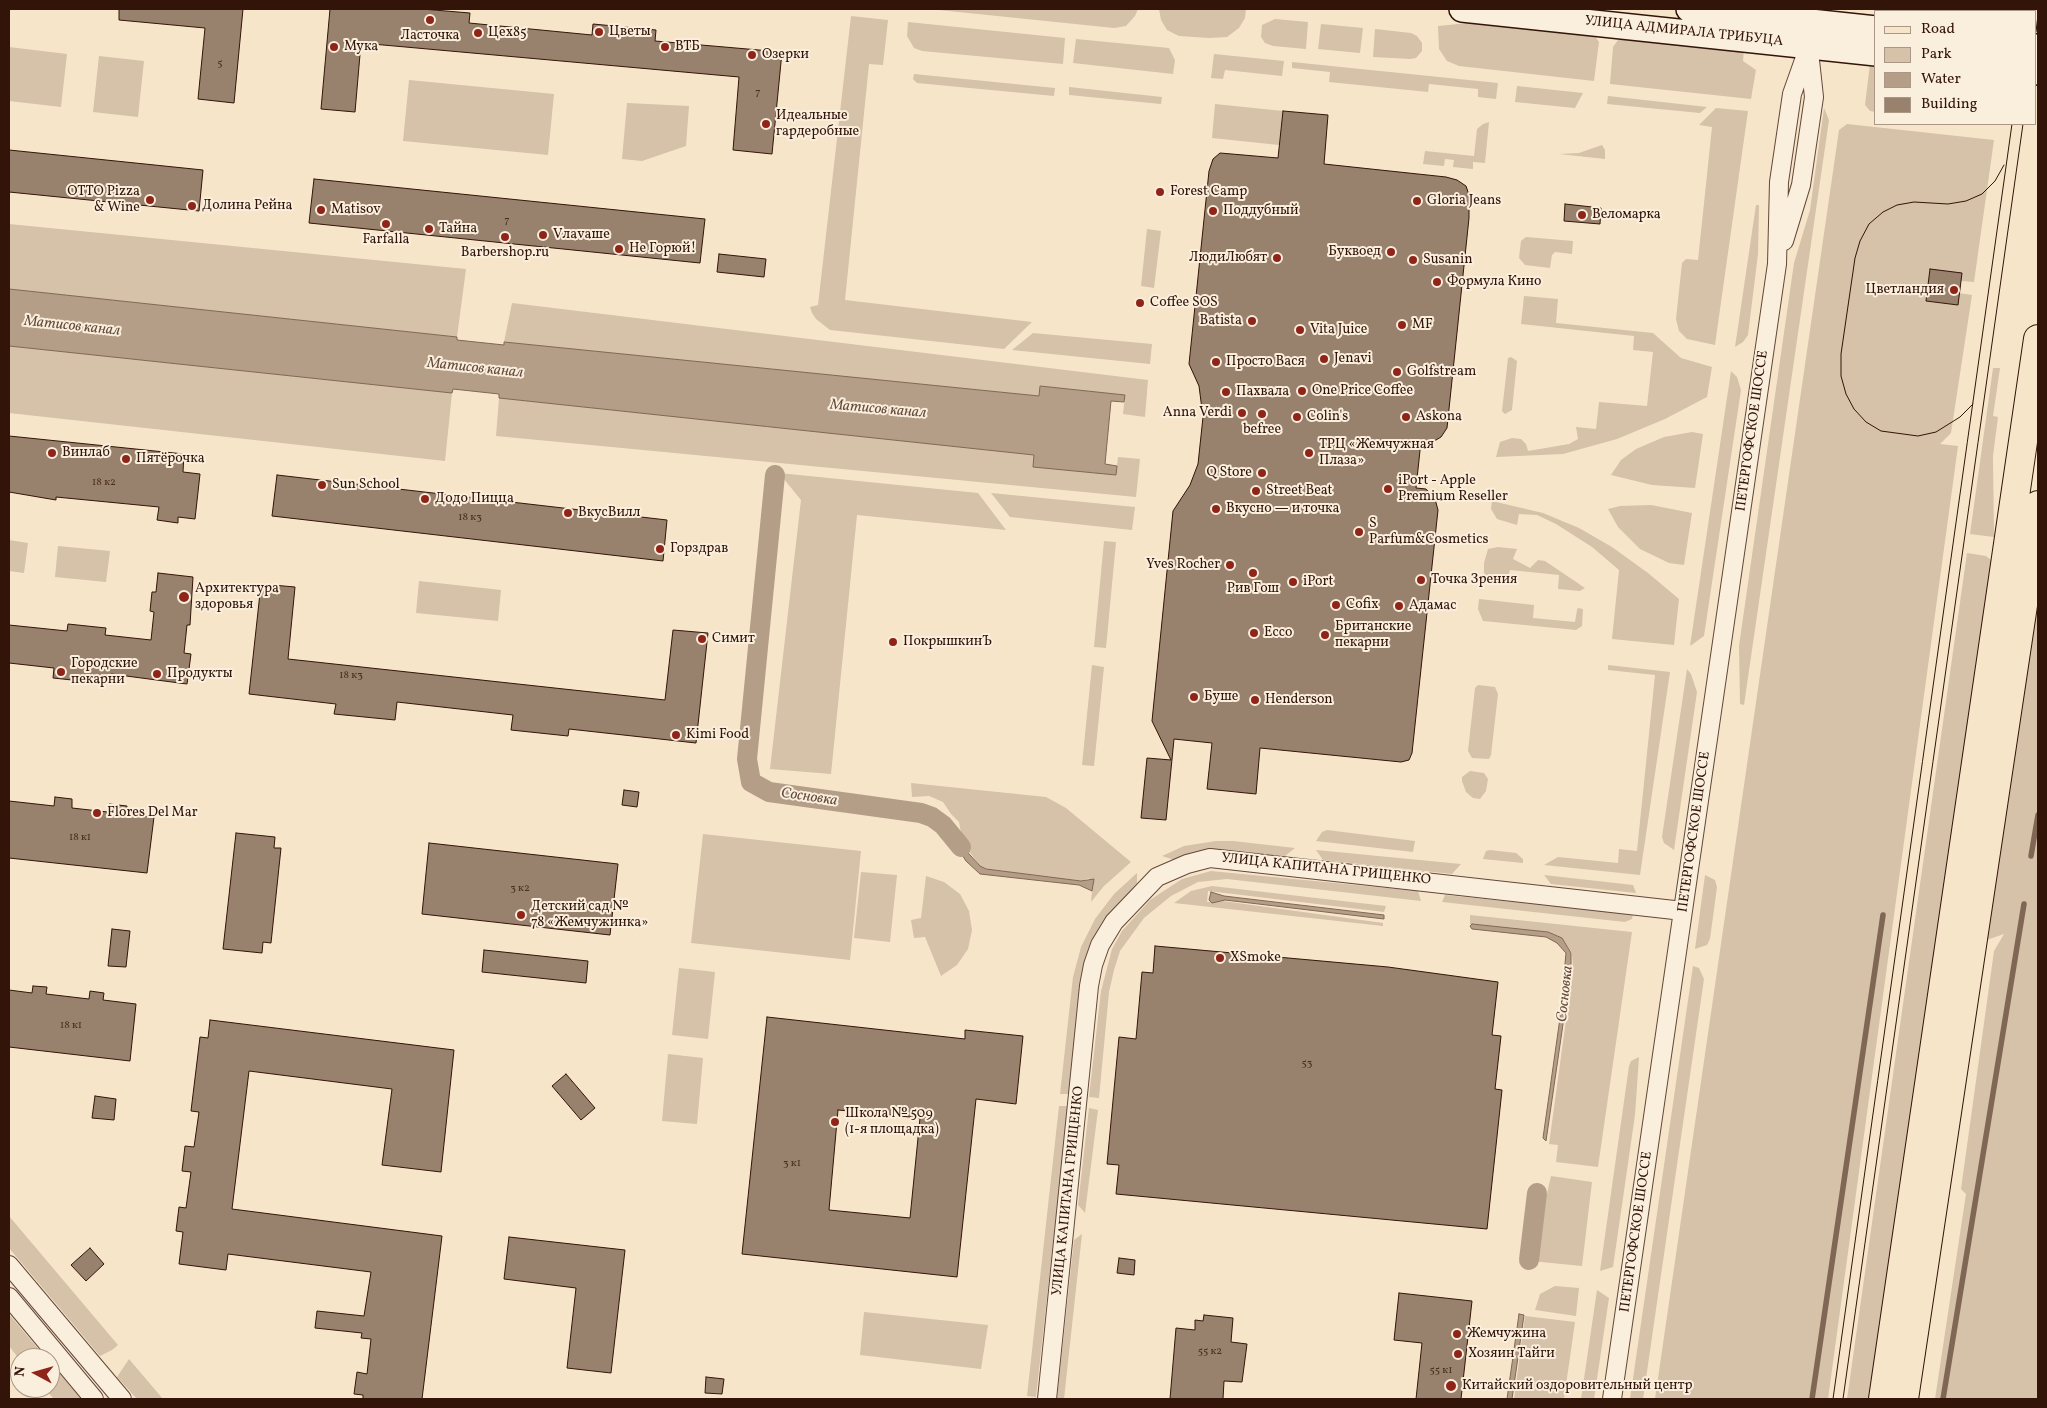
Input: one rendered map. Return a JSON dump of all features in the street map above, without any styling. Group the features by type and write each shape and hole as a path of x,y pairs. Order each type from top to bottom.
{"main road":[{"path":"1883,1399 2038,339"},
{"path":"1904,1399 2038,505"}],"street":[{"name":"УЛИЦА АДМИРАЛА ТРИБУЦА","path":"1462,9 1874,53"},
{"name":"УЛИЦА АДМИРАЛА ТРИБУЦА","path":"1689,9 1813,15 1874,29"},
{"name":"ПЕТЕРГОФСКОЕ ШОССЕ","path":"1612,1399 1778,264 1779,182 1792,94 1809,46 1813,15"},
{"name":"УЛИЦА КАПИТАНА ГРИЩЕНКО","path":"1047,1399 1089,986 1100,945 1114,922 1157,877 1186,864 1210,858 1683,911"},
{"path":"9,1265 122,1399"},
{"path":"9,1297 94,1399"}],"green space":[{"path":"929,9 1138,9 1135,16 1126,26 1114,28"},
{"path":"1159,9 1246,9 1245,18 1239,28 1227,37 1209,38 1179,36 1167,30 1161,20"},
{"path":"1878,9 2020,9 2020,10"},
{"path":"851,16 888,20 883,65 869,64 845,300 1032,322 1004,349 830,330 816,319 812,313 810,307 818,305"},
{"path":"1275,19 1308,22 1306,49 1273,46 1265,43 1261,37 1262,25"},
{"path":"1489,21 1591,31 1599,42 1594,81 1459,66 1447,61 1439,49 1438,26"},
{"path":"908,22 1065,38 1063,64 922,51 914,48 907,36"},
{"path":"1321,24 1363,28 1360,53 1318,49"},
{"path":"1375,29 1411,33 1417,36 1422,43 1422,51 1416,58 1410,59 1373,57"},
{"path":"1625,37 1744,49 1743,61 1756,70 1751,99 1610,84 1613,47 1618,40"},
{"path":"1076,39 1169,48 1175,60 1173,74 1073,63"},
{"path":"9,47 67,54 61,107 9,101"},
{"path":"1214,54 1284,61 1282,76 1225,70 1223,79 1211,78"},
{"path":"99,56 144,61 138,117 93,112"},
{"path":"1292,62 1498,83 1496,99 1478,97 1478,89 1429,84 1428,92 1329,82 1330,72 1292,68"},
{"path":"1870,64 1874,64 1874,112 1870,111 1865,105"},
{"path":"914,74 1055,88 1054,96 917,83 913,79"},
{"path":"409,80 554,94 548,155 403,141"},
{"path":"1517,86 1583,93 1575,108 1515,102"},
{"path":"1069,87 1162,97 1161,104 1069,95"},
{"path":"1608,96 1707,107 1700,113 1607,104"},
{"path":"627,103 689,106 686,146 642,161 622,159"},
{"path":"1215,104 1283,111 1279,145 1212,138"},
{"path":"1716,108 1748,111 1715,345 1687,339 1679,331 1676,319 1682,263 1686,259 1698,260 1712,127 1699,125"},
{"path":"1824,108 1829,120 1744,705 1740,704 1739,646 1794,263 1810,210"},
{"path":"1489,122 1485,163 1473,162 1473,169 1453,167 1454,160 1445,159 1444,166 1423,164 1425,151 1474,156 1477,129"},
{"path":"1847,124 1994,140 1974,282 1961,281 1930,270 1926,301 1957,305 1959,293 1972,295 1951,433 1940,444 1958,446 1828,1399 1655,1399 1839,130"},
{"path":"1602,145 1605,150 1605,159 1559,154 1579,153"},
{"path":"1756,205 1759,205 1758,254 1748,335 1743,342 1735,347"},
{"path":"9,224 466,269 457,337 9,289"},
{"path":"1147,229 1161,231 1154,288 1141,286"},
{"path":"1526,237 1573,241 1572,254 1555,252 1552,255 1550,268 1525,265 1519,258 1521,241"},
{"path":"1524,296 1558,299 1556,323 1653,333 1681,358 1712,367 1707,397 1665,419 1617,439 1563,454 1496,457 1500,442 1512,438 1521,439 1526,444 1528,451 1569,444 1578,439 1576,427 1596,429 1599,402 1647,406 1653,352 1633,350 1634,336 1521,324"},
{"path":"512,303 1148,380 1145,417 1123,414 1125,395 1040,386 1039,396 504,342"},
{"path":"1033,333 1152,344 1150,364 1012,350"},
{"path":"9,346 452,393 445,461 9,413"},
{"path":"1511,357 1517,361 1512,410 1505,414 1502,411 1508,358"},
{"path":"1993,368 2000,368 1993,416 1998,417 1993,456 1994,537 1970,534"},
{"path":"1731,371 1737,377 1741,390 1704,636 1690,646"},
{"path":"499,398 1034,455 1033,466 1116,475 1118,457 1140,459 1136,497 496,436"},
{"path":"1692,432 1703,434 1695,488 1652,485 1611,475 1621,460 1636,449 1664,437"},
{"path":"779,473 978,493 1006,530 857,515 831,774 770,769 801,500"},
{"path":"991,493 1135,507 1132,530 1010,517"},
{"path":"1492,501 1543,513 1579,528 1612,547 1648,573 1679,599 1674,645 1612,639 1619,570 1592,547 1556,524 1537,515 1519,514 1517,525 1497,519 1491,509"},
{"path":"1651,505 1692,513 1684,565 1669,563 1640,549 1618,527 1608,509 1620,506"},
{"path":"9,540 28,543 24,573 9,571"},
{"path":"1104,541 1116,542 1106,648 1094,647"},
{"path":"58,546 110,551 106,582 55,577"},
{"path":"1498,547 1517,549 1513,559 1530,568 1538,560 1545,561 1585,588 1580,591 1558,589 1559,575 1510,570 1507,581 1488,578 1484,573 1484,563 1488,549"},
{"path":"1967,553 1986,556 1996,564 1870,1399 1847,1399"},
{"path":"419,581 501,590 498,621 416,613"},
{"path":"2038,594 2038,1399 1935,1399 1966,1194 1961,1189 1994,951 2004,934 1984,941"},
{"path":"1479,599 1534,605 1533,618 1575,622 1578,608 1583,609 1582,626 1576,630 1483,621 1478,609"},
{"path":"1092,665 1104,667 1094,766 1082,765"},
{"path":"1608,665 1670,672 1640,875 1544,865 1558,857 1618,863 1619,849 1637,851 1655,675 1608,670"},
{"path":"1687,669 1691,674 1697,692 1674,850 1664,843 1662,837"},
{"path":"1478,685 1495,687 1498,694 1489,759 1472,758 1468,751 1475,688"},
{"path":"1470,771 1484,773 1488,779 1486,791 1480,799 1473,798 1466,792 1462,781 1462,777"},
{"path":"911,783 1046,797 1066,808 1131,862 1104,886 1091,902 1092,891 1089,878 1082,881 986,869 980,866 963,843 959,822 943,802 929,796 912,797"},
{"path":"1327,830 1415,841 1413,852 1316,841 1322,832"},
{"path":"703,834 861,851 850,960 691,943"},
{"path":"1216,841 1233,841 1295,848 1285,856 1216,850 1174,860 1162,856 1184,846"},
{"path":"1316,850 1461,864 1452,874 1323,860"},
{"path":"1486,851 1516,853 1523,859 1523,863 1483,859"},
{"path":"1211,871 1418,891 1421,901 1227,879 1198,882 1171,896 1144,918 1120,951 1109,992 1099,1098 1089,1097 1101,991 1112,949 1122,931 1150,900 1182,879"},
{"path":"861,872 897,875 890,942 854,938"},
{"path":"1137,873 1137,883 1102,925 1089,950 1080,995 1069,1094 1060,1094 1073,977 1081,947 1095,919 1114,894"},
{"path":"1544,875 1633,885 1636,893 1551,884"},
{"path":"1705,875 1715,880 1717,887 1710,939 1707,945 1695,949"},
{"path":"926,876 944,882 960,894 969,911 972,930 968,949 957,965 941,976 925,937 914,938 911,920 921,918"},
{"path":"1212,886 1386,906 1384,912 1208,891 1207,902 1223,901 1383,923 1383,926 1174,903 1191,891"},
{"path":"1445,895 1633,914 1632,919 1625,922 1442,902"},
{"path":"1470,915 1632,932 1598,1167 1556,1162 1558,1145 1549,1144 1573,969 1572,953 1562,938 1548,932 1470,924"},
{"path":"1693,966 1699,968 1704,979 1643,1399 1630,1399"},
{"path":"679,968 715,972 708,1039 672,1035"},
{"path":"668,1054 703,1058 697,1124 662,1121"},
{"path":"1639,1057 1635,1115 1613,1267 1600,1271 1629,1066 1631,1061"},
{"path":"1059,1106 1068,1106 1036,1397 1027,1396"},
{"path":"1089,1108 1098,1110 1085,1213 1078,1205"},
{"path":"1551,1176 1592,1182 1582,1266 1531,1261 1540,1194 1547,1194"},
{"path":"9,1216 118,1345 112,1350 100,1356 9,1248"},
{"path":"1082,1234 1064,1399 1057,1398 1074,1240"},
{"path":"1555,1286 1579,1288 1576,1316 1535,1310 1540,1294"},
{"path":"1597,1290 1609,1298 1594,1399 1581,1399"},
{"path":"864,1312 988,1325 981,1369 860,1355"},
{"path":"9,1314 38,1348 11,1348"},
{"path":"1525,1316 1575,1322 1564,1399 1514,1399"},
{"path":"129,1359 163,1399 137,1399 117,1377"},
{"path":"60,1374 81,1399 54,1399 60,1398"}],"water":[{"name":"Матисов канал","path":"9,289 457,337 457,340 504,345 504,342 1039,396 1040,386 1125,395 1124,402 1111,401 1105,464 1117,466 1116,475 1033,467 1034,455 499,398 499,394 453,389 452,393 9,346"},
{"path":"943,825 980,866 986,869 1081,881 1094,879 1092,891 1079,885 980,874 966,861"},
{"path":"1211,892 1224,896 1384,915 1384,919 1225,900 1212,903 1209,900"},
{"path":"1472,924 1548,932 1562,938 1571,953 1571,969 1546,1141 1543,1138 1560,1018 1566,953 1557,943 1546,937 1472,929 1470,926"},
{"path":"1519,1314 1524,1315 1512,1399 1507,1399"}],"building":[{"path":"119,9 243,9 234,103 198,99 205,28 119,20"},
{"path":"330,9 422,9 470,13 469,23 592,35 593,24 656,30 655,41 782,52 772,154 733,150 739,77 361,43 355,112 321,109"},
{"name":"ТРЦ «Жемчужная Плаза»","path":"1283,111 1328,115 1324,164 1446,177 1457,180 1466,186 1469,195 1469,218 1447,428 1441,437 1431,443 1421,441 1416,488 1426,489 1435,499 1438,510 1412,753 1409,760 1401,762 1260,748 1256,794 1207,789 1212,743 1174,739 1166,820 1141,818 1147,758 1171,760 1152,721 1173,511 1190,485 1198,464 1203,417 1199,386 1189,364 1209,171 1213,159 1220,153 1278,158"},
{"path":"9,150 203,170 199,211 9,192"},
{"path":"314,179 705,219 700,263 309,223"},
{"name":"Веломарка","path":"1565,204 1601,208 1600,224 1564,221"},
{"path":"719,254 766,259 764,277 717,272"},
{"path":"1930,269 1962,273 1958,305 1926,301"},
{"path":"9,436 184,454 183,472 200,474 195,519 178,517 178,523 157,520 159,507 56,497 56,500 9,492"},
{"path":"277,475 667,520 663,561 272,516"},
{"path":"158,573 193,577 190,625 187,625 184,653 191,654 187,684 111,674 110,684 53,678 54,668 9,663 9,625 67,631 68,624 106,628 105,635 151,640 154,612 150,611 152,592 156,592"},
{"path":"261,584 295,587 288,659 665,700 673,630 708,633 696,743 569,729 568,736 511,730 513,715 397,702 395,720 334,714 336,704 249,694"},
{"path":"624,790 639,792 637,807 622,805"},
{"path":"55,797 72,799 72,808 108,812 109,804 127,806 126,814 154,817 147,873 9,858 9,801 54,806"},
{"path":"236,833 275,837 274,848 281,848 271,943 263,942 262,953 223,949"},
{"path":"429,843 618,864 610,935 422,914"},
{"path":"112,929 130,931 126,967 108,966"},
{"path":"1155,946 1388,967 1498,982 1492,1035 1501,1036 1495,1089 1502,1090 1487,1229 1116,1194 1119,1165 1107,1164 1119,1037 1136,1039 1142,972 1153,973"},
{"path":"484,950 588,961 586,983 482,972"},
{"path":"33,986 47,987 46,994 89,999 90,991 104,993 103,1000 136,1004 130,1061 9,1047 9,990 32,993"},
{"path":"767,1017 965,1039 965,1030 1023,1036 1016,1104 976,1099 957,1277 742,1254","holes":["838,1110 920,1118 910,1218 829,1210"]},
{"path":"210,1020 454,1050 441,1172 382,1165 392,1089 249,1071 232,1209 442,1236 422,1399 363,1399 363,1395 354,1394 357,1372 367,1374 371,1339 361,1338 362,1333 315,1328 317,1311 364,1316 371,1272 228,1254 226,1270 179,1264 183,1232 176,1231 179,1207 186,1208 191,1172 182,1171 185,1146 194,1147 199,1112 191,1111 200,1037 208,1038"},
{"path":"566,1074 595,1108 581,1120 552,1086"},
{"path":"95,1096 116,1099 114,1120 92,1118"},
{"path":"509,1237 625,1250 611,1373 567,1368 576,1288 504,1279"},
{"path":"90,1248 104,1264 86,1281 71,1265"},
{"path":"1119,1258 1135,1260 1134,1275 1117,1273"},
{"path":"1399,1293 1472,1301 1461,1399 1416,1399 1422,1343 1394,1340"},
{"path":"1204,1315 1233,1318 1231,1342 1247,1344 1242,1382 1224,1381 1223,1399 1170,1399 1176,1328 1195,1330 1195,1320 1203,1321"},
{"path":"706,1377 724,1379 722,1394 705,1393"}],"waterway":[{"name":"Сосновка","path":"775,475 747,759 751,782 769,792 921,813 932,817 943,825 961,847"},
{"path":"2031,856 2038,815"},
{"path":"1943,1399 2024,904"},
{"path":"1812,1399 1883,915"},
{"name":"Сосновка","path":"1529,1260 1537,1193"}],"tram line":[{"path":"2037,24 2038,15"},
{"path":"1833,1399 2012,125"},
{"path":"1843,1399 2023,125"},
{"path":"1973,404 1960,417 1936,432 1918,436 1881,431 1866,422 1854,409 1846,394 1841,376 1841,354 1855,258 1860,241 1869,224 1883,212 1897,205 1914,202 1948,204 1966,201 1982,194 1995,181 2004,165"}],"place":[{"name":"Ласточка","path":"430,20"},
{"name":"Цветы","path":"599,32"},
{"name":"Цех85","path":"478,33"},
{"name":"Мука","path":"334,47"},
{"name":"ВТБ","path":"665,47"},
{"name":"Озерки","path":"752,55"},
{"name":"Идеальные гардеробные","path":"766,124"},
{"name":"Forest Camp","path":"1160,192"},
{"name":"OTTO Pizza & Wine","path":"150,200"},
{"name":"Gloria Jeans","path":"1417,201"},
{"name":"Долина Рейна","path":"192,206"},
{"name":"Matisov","path":"321,210"},
{"name":"Поддубный","path":"1213,211"},
{"name":"Веломарка","path":"1582,215"},
{"name":"Farfalla","path":"386,224"},
{"name":"Тайна","path":"429,229"},
{"name":"Vлаvаше","path":"543,235"},
{"name":"Barbershop.ru","path":"505,237"},
{"name":"Не Горюй!","path":"619,249"},
{"name":"Буквоед","path":"1391,252"},
{"name":"ЛюдиЛюбят","path":"1277,258"},
{"name":"Susanin","path":"1413,260"},
{"name":"Формула Кино","path":"1437,282"},
{"name":"Цветландия","path":"1954,290"},
{"name":"Coffee SOS","path":"1140,303"},
{"name":"Batista","path":"1252,321"},
{"name":"MF","path":"1402,325"},
{"name":"Vita Juice","path":"1300,330"},
{"name":"Jenavi","path":"1324,359"},
{"name":"Просто Вася","path":"1216,362"},
{"name":"Golfstream","path":"1397,372"},
{"name":"One Price Coffee","path":"1302,391"},
{"name":"Пахвала","path":"1226,392"},
{"name":"Anna Verdi","path":"1242,413"},
{"name":"befree","path":"1262,414"},
{"name":"Colin's","path":"1297,417"},
{"name":"Askona","path":"1406,417"},
{"name":"Винлаб","path":"52,453"},
{"name":"ТРЦ «Жемчужная Плаза»","path":"1309,453"},
{"name":"Пятёрочка","path":"126,459"},
{"name":"Q Store","path":"1262,473"},
{"name":"Sun School","path":"322,485"},
{"name":"iPort - Apple Premium Reseller","path":"1388,489"},
{"name":"Street Beat","path":"1256,491"},
{"name":"Додо Пицца","path":"425,499"},
{"name":"Вкусно — и точка","path":"1216,509"},
{"name":"ВкусВилл","path":"568,513"},
{"name":"S Parfum&Cosmetics","path":"1359,532"},
{"name":"Горздрав","path":"660,549"},
{"name":"Yves Rocher","path":"1230,565"},
{"name":"Рив Гош","path":"1253,573"},
{"name":"Точка Зрения","path":"1421,580"},
{"name":"iPort","path":"1293,582"},
{"name":"Архитектура здоровья","path":"184,597"},
{"name":"Cofix","path":"1336,605"},
{"name":"Адамас","path":"1399,606"},
{"name":"Ecco","path":"1254,633"},
{"name":"Британские пекарни","path":"1325,635"},
{"name":"Симит","path":"702,639"},
{"name":"ПокрышкинЪ","path":"893,642"},
{"name":"Городские пекарни","path":"61,672"},
{"name":"Продукты","path":"157,674"},
{"name":"Буше","path":"1194,697"},
{"name":"Henderson","path":"1255,700"},
{"name":"Kimi Food","path":"676,735"},
{"name":"Flores Del Mar","path":"97,813"},
{"name":"Детский сад № 78 «Жемчужинка»","path":"521,915"},
{"name":"XSmoke","path":"1220,958"},
{"name":"Школа № 509 (1-я площадка)","path":"835,1122"},
{"name":"Жемчужина","path":"1457,1334"},
{"name":"Хозяин Тайги","path":"1458,1354"},
{"name":"Китайский оздоровительный центр","path":"1451,1386"}]}
